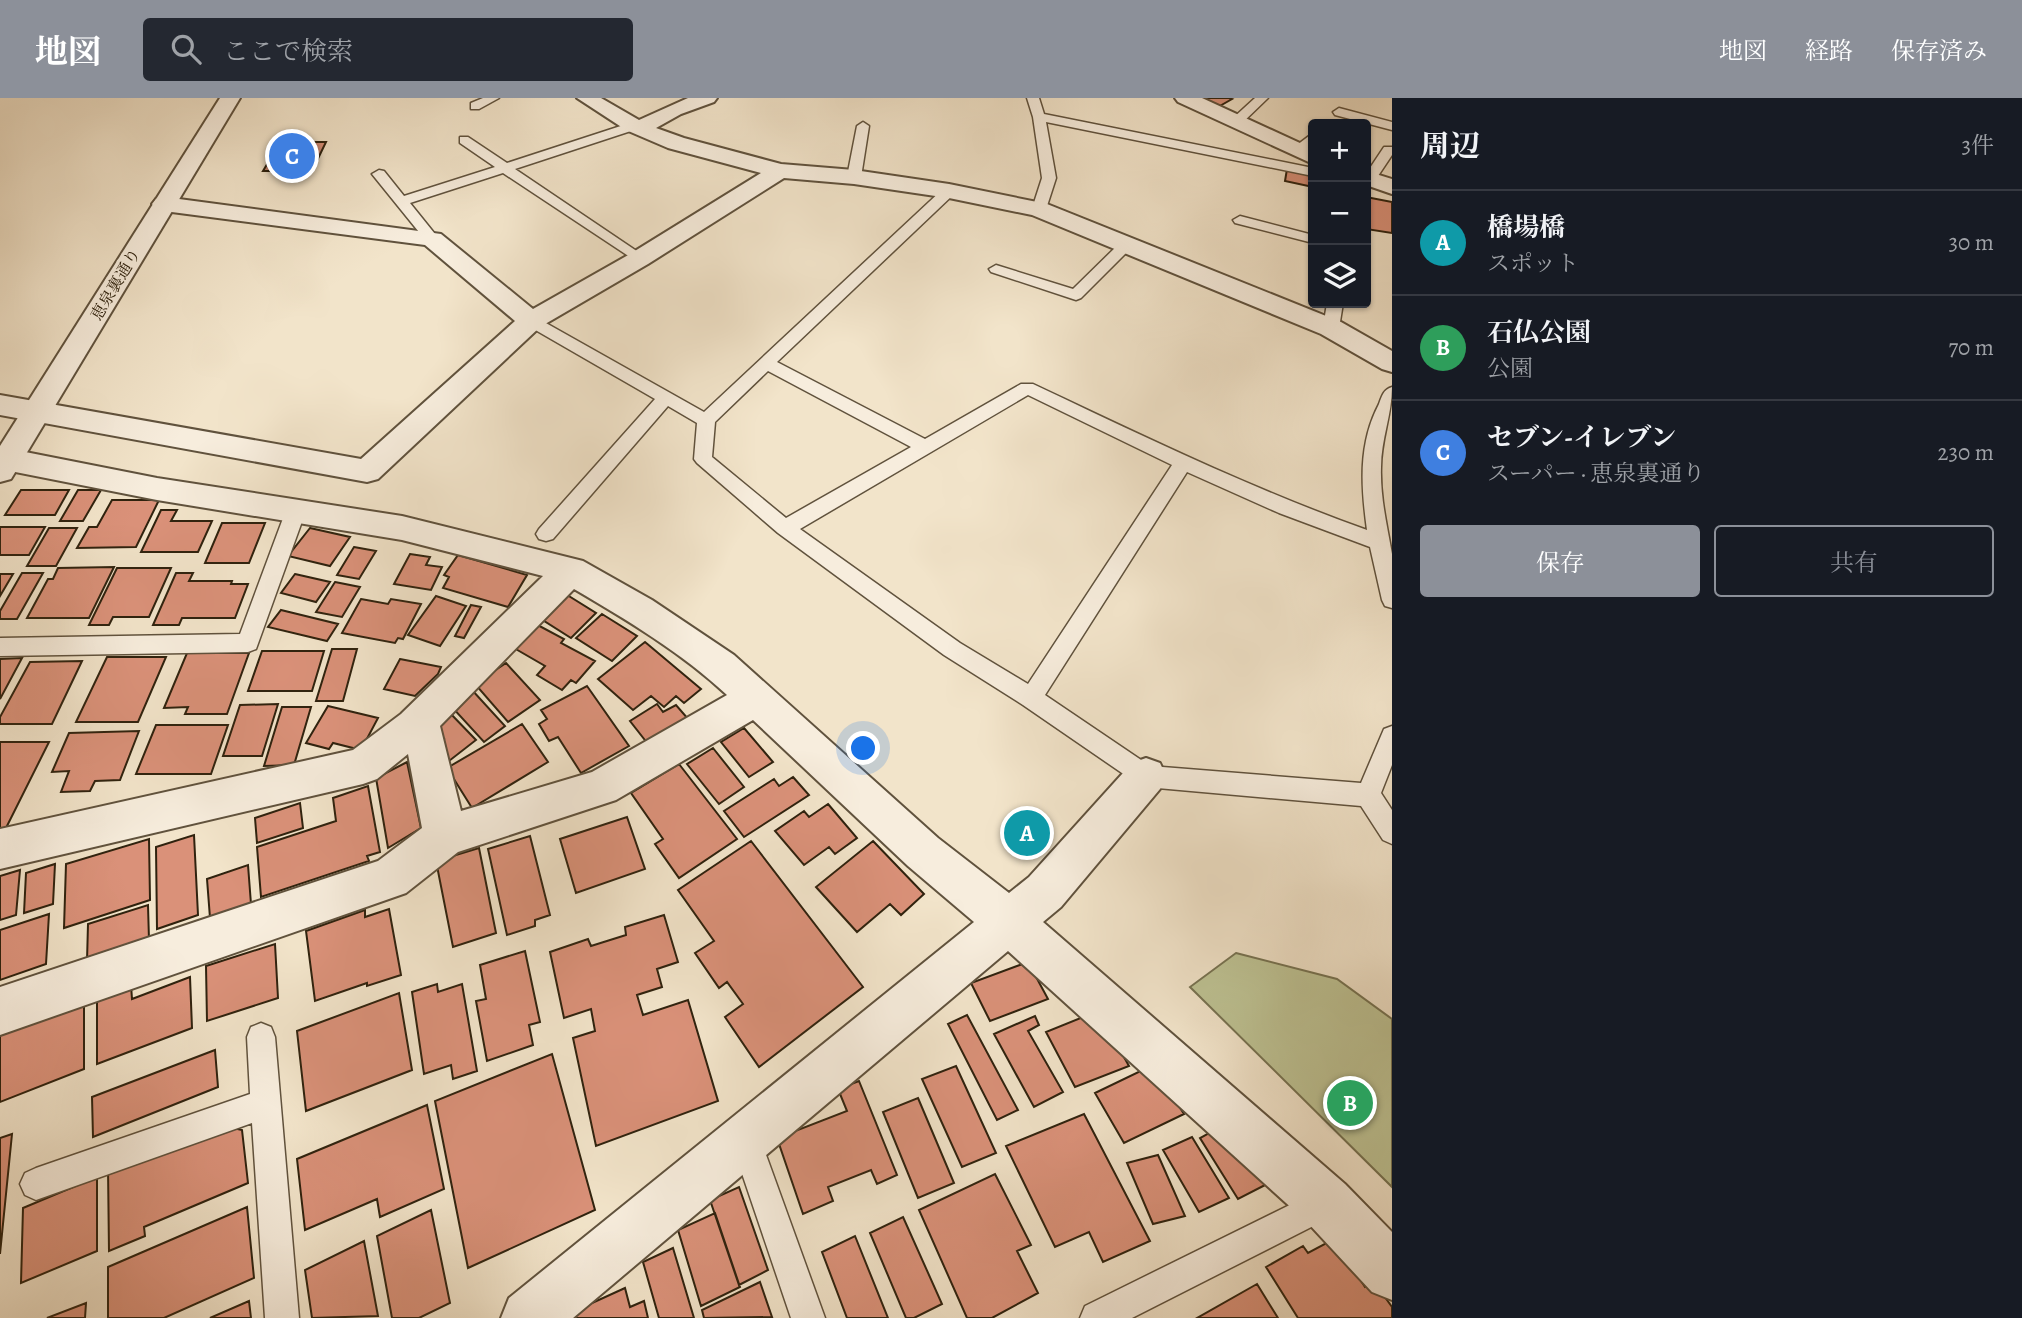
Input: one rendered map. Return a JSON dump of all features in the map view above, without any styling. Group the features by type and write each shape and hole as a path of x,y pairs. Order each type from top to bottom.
{"street":[{"name":"恵泉裏通り","path":"2,463 37,412 230,98"},
{"path":"587,98 637,127 676,143 780,171 854,177 949,191 1039,209 1331,328 1392,363"},
{"path":"637,127 707,98"},
{"path":"1185,98 1236,122 1308,148"},
{"path":"0,405 367,471 531,321 639,259 780,171"},
{"path":"1371,180 1392,187"},
{"path":"164,204 432,239 531,321"},
{"path":"2,463 295,513 402,528 571,570 639,610 721,666 923,852 1009,922 1326,1203 1392,1272"},
{"path":"0,849 363,766 415,726 571,570"},
{"path":"0,1011 391,878 445,836 602,787 757,698"},
{"path":"415,726 424,733 445,836"},
{"path":"529,1318 1045,892 1146,776"}],"lane":[{"path":"475,106 494,98"},
{"path":"1033,98 1039,117 1049,178 1039,209"},
{"path":"1236,122 1262,98"},
{"path":"1331,119 1353,98"},
{"path":"1339,112 1392,126"},
{"path":"1039,117 1308,171"},
{"path":"854,177 863,126"},
{"path":"400,202 637,127"},
{"path":"464,140 639,259"},
{"path":"1371,173 1388,150"},
{"path":"379,174 432,239"},
{"path":"949,191 706,420 703,459 785,528 951,649 1031,698 1146,776 1368,795"},
{"path":"1240,220 1308,238"},
{"path":"996,270 1076,295 1126,245"},
{"path":"1331,328 1334,308"},
{"path":"531,321 706,420"},
{"path":"767,364 926,447"},
{"path":"785,528 1027,388 1286,509 1379,542"},
{"path":"1392,393 1378,424 1372,455 1379,542 1392,600"},
{"path":"546,534 666,397"},
{"path":"1031,698 1183,463"},
{"path":"0,647 248,643 295,513"},
{"path":"1368,795 1392,736"},
{"path":"1368,795 1392,832"},
{"path":"261,1037 282,1318"},
{"path":"36,1184 267,1104"},
{"path":"746,1141 808,1318"},
{"path":"1097,1318 1326,1203"}],"green space":[{"path":"1236,953 1337,979 1392,1019 1392,1187 1190,987"}],"building":[{"path":"1193,98 1229,98 1232,99 1218,107"},
{"path":"281,141 326,142 312,171 263,171"},
{"path":"1287,169 1308,173 1308,186 1285,181"},
{"path":"1371,198 1392,202 1392,233 1371,230"},
{"path":"21,490 69,490 55,515 5,515"},
{"path":"78,490 101,490 83,521 60,521"},
{"path":"112,500 159,500 136,547 77,548 89,527 97,527"},
{"path":"161,510 177,510 171,521 212,521 198,552 141,552"},
{"path":"222,523 265,523 249,563 205,563"},
{"path":"0,527 45,527 29,555 0,555"},
{"path":"49,528 77,528 56,566 27,566"},
{"path":"310,528 350,537 330,566 288,556"},
{"path":"354,547 376,551 359,579 337,575"},
{"path":"410,554 430,557 426,565 442,567 431,590 394,584"},
{"path":"458,555 527,575 508,607 443,588 449,577 444,575"},
{"path":"114,567 89,618 27,618 48,579 53,579 58,568"},
{"path":"117,568 171,568 149,617 113,617 109,625 89,625"},
{"path":"22,573 43,573 17,619 0,619 0,611"},
{"path":"176,573 193,573 189,581 232,581 231,584 248,584 235,618 182,618 179,625 153,625"},
{"path":"0,574 13,574 0,596"},
{"path":"295,574 330,582 316,602 281,593"},
{"path":"335,582 360,587 342,617 316,612"},
{"path":"564,593 596,613 571,638 538,617"},
{"path":"436,596 466,606 440,646 408,635"},
{"path":"361,599 388,604 391,599 421,604 403,639 398,638 395,643 342,633"},
{"path":"471,605 481,607 464,638 455,636"},
{"path":"281,610 338,624 327,641 268,627"},
{"path":"602,614 637,636 612,661 576,638"},
{"path":"532,622 564,639 561,643 595,661 576,683 571,680 562,690 537,675 545,666 514,648"},
{"path":"645,642 701,689 684,703 676,696 664,707 651,696 633,710 598,679"},
{"path":"332,649 357,649 343,701 316,701"},
{"path":"262,651 324,651 312,691 248,691"},
{"path":"187,653 249,653 227,714 185,714 188,707 164,708"},
{"path":"107,657 166,657 138,722 76,722"},
{"path":"22,658 0,699 0,659"},
{"path":"400,659 441,667 438,674 415,696 384,689"},
{"path":"82,661 52,724 0,724 0,717 30,662"},
{"path":"506,663 540,700 508,722 475,684"},
{"path":"587,686 629,746 581,773 558,737 549,741 539,724 547,719 541,710"},
{"path":"472,690 505,726 484,742 450,705"},
{"path":"278,704 262,756 223,756 240,705"},
{"path":"657,704 663,712 676,705 689,720 648,744 630,721"},
{"path":"328,706 378,718 361,750 333,743 329,749 306,743"},
{"path":"282,707 311,707 294,765 264,766"},
{"path":"449,712 476,740 449,761 440,751 439,743 444,739 431,726"},
{"path":"522,724 548,762 472,808 447,768"},
{"path":"156,725 228,725 211,774 136,774"},
{"path":"744,728 773,762 749,777 721,742"},
{"path":"139,731 120,780 95,781 90,791 61,792 69,771 52,772 69,733"},
{"path":"0,742 49,742 3,834 0,834"},
{"path":"713,748 744,787 719,804 687,764"},
{"path":"407,762 421,828 388,848 376,778"},
{"path":"679,764 737,839 679,878 655,844 663,839 631,793"},
{"path":"793,777 809,795 744,837 724,811 774,779 779,786"},
{"path":"368,786 380,852 367,856 369,861 261,897 257,847 336,821 333,798"},
{"path":"300,803 303,828 257,843 255,818"},
{"path":"828,804 857,838 835,854 829,847 804,865 775,831 804,811 809,817"},
{"path":"627,817 645,869 576,893 560,839"},
{"path":"194,835 198,915 157,929 156,847"},
{"path":"530,836 550,915 535,920 535,926 507,935 488,849"},
{"path":"149,839 150,900 64,928 66,864"},
{"path":"751,841 863,987 759,1067 725,1017 743,1004 727,982 719,988 695,953 714,941 678,890"},
{"path":"873,841 924,894 901,915 890,904 857,932 816,887"},
{"path":"479,848 496,933 453,947 436,861"},
{"path":"55,864 53,904 24,913 26,873"},
{"path":"248,865 251,904 210,918 207,879"},
{"path":"20,870 16,915 0,920 0,876"},
{"path":"148,905 149,940 87,961 88,924"},
{"path":"389,909 401,975 367,986 367,983 315,1001 306,931 365,910 365,917"},
{"path":"49,914 46,964 0,980 0,930"},
{"path":"664,915 678,962 657,969 662,987 637,995 643,1015 688,1000 718,1101 596,1146 573,1038 595,1031 591,1009 564,1018 550,952 588,939 591,946 626,935 625,927"},
{"path":"275,944 278,998 207,1021 206,966"},
{"path":"525,951 540,1022 529,1025 533,1045 487,1061 476,1001 486,999 480,965"},
{"path":"1028,962 1048,999 990,1021 971,983"},
{"path":"190,977 192,1028 97,1064 97,998 131,985 132,999"},
{"path":"437,984 438,992 462,984 477,1071 453,1079 451,1065 424,1074 412,992"},
{"path":"399,993 412,1070 306,1111 297,1031"},
{"path":"84,994 84,1069 0,1102 0,1025"},
{"path":"1098,1011 1129,1066 1075,1087 1046,1032"},
{"path":"967,1015 1018,1110 997,1120 948,1024"},
{"path":"1035,1016 1039,1025 1028,1031 1063,1092 1034,1107 994,1034"},
{"path":"215,1050 218,1087 93,1137 92,1097"},
{"path":"552,1054 595,1210 468,1268 435,1101"},
{"path":"1153,1065 1184,1114 1124,1143 1095,1093"},
{"path":"956,1066 996,1153 962,1167 922,1079"},
{"path":"859,1081 897,1175 877,1184 871,1170 828,1187 833,1201 803,1214 777,1138 847,1111 838,1089"},
{"path":"918,1098 954,1183 918,1198 883,1112"},
{"path":"427,1105 444,1189 380,1217 377,1199 305,1230 297,1159"},
{"path":"1084,1114 1150,1241 1103,1262 1089,1232 1055,1247 1006,1146"},
{"path":"1229,1122 1269,1183 1238,1199 1200,1138"},
{"path":"215,1124 242,1130 248,1183 144,1227 145,1236 109,1251 108,1168"},
{"path":"12,1134 0,1254 0,1138"},
{"path":"1192,1137 1229,1198 1199,1212 1163,1150"},
{"path":"1158,1155 1185,1216 1153,1224 1127,1163"},
{"path":"995,1174 1031,1245 1017,1251 1038,1293 992,1318 967,1318 919,1210"},
{"path":"97,1177 97,1251 21,1283 23,1208"},
{"path":"739,1187 768,1270 739,1285 710,1200"},
{"path":"247,1207 254,1278 164,1318 108,1318 108,1267"},
{"path":"431,1210 450,1303 419,1318 392,1318 377,1236"},
{"path":"715,1213 740,1287 701,1306 678,1230"},
{"path":"903,1217 942,1304 914,1318 906,1318 870,1233"},
{"path":"855,1236 888,1318 847,1318 822,1252"},
{"path":"1334,1239 1365,1287 1374,1282 1392,1307 1392,1318 1298,1318 1266,1267 1303,1246 1308,1253"},
{"path":"364,1241 378,1316 312,1318 305,1270"},
{"path":"673,1248 694,1318 659,1318 643,1262"},
{"path":"760,1282 772,1317 704,1318 702,1310"},
{"path":"1257,1284 1278,1318 1197,1318"},
{"path":"625,1288 630,1307 644,1301 648,1318 571,1318 570,1313"},
{"path":"249,1301 251,1318 210,1318"},
{"path":"86,1303 85,1318 47,1318"}],"place":[{"name":"セブン-イレブン","path":"292,156"},
{"name":"橋場橋","path":"1027,833"},
{"name":"石仏公園","path":"1350,1103"}]}
